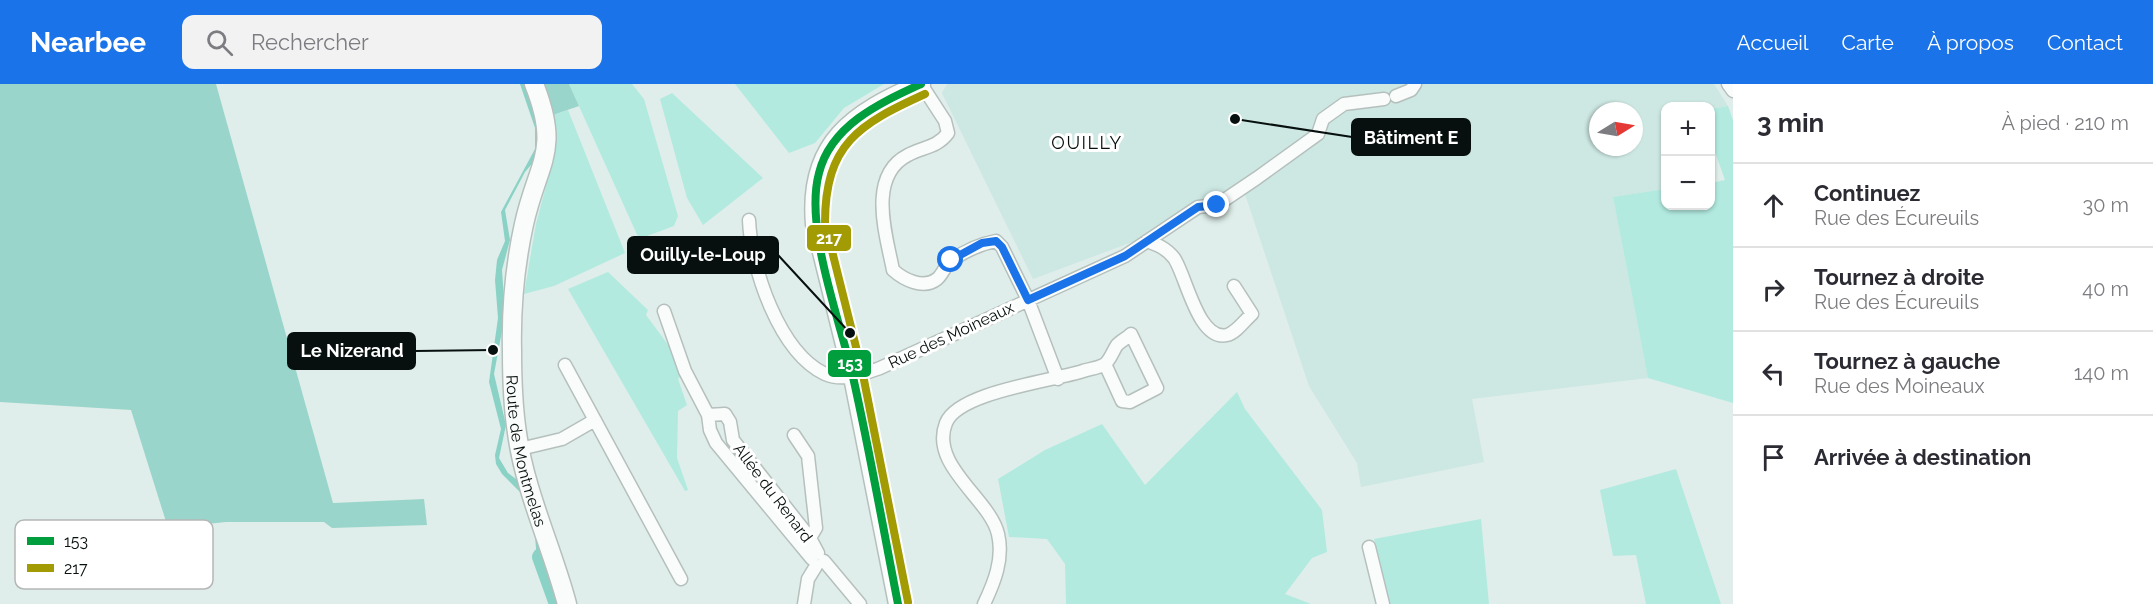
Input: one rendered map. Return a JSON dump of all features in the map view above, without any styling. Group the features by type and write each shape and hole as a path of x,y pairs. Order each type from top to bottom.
{"street":[{"name":"Route de Montmelas","path":"534,84 546,118 548,144 525,220 516,278 512,354 520,449 567,604"},
{"path":"898,604 854,377 815,224 813,199 818,174 832,145 853,120 878,102 921,84 945,121 948,133 937,144 910,154 887,173 882,192 893,270 904,280 923,283 937,279 951,260 982,243 996,241 1002,247 1028,300 1058,379"},
{"name":"Rue des Moineaux","path":"854,377 879,368 1125,256 1198,207 1217,205 1257,178 1317,134 1323,119 1344,104 1390,98 1411,90 1415,84"},
{"path":"1728,84 1733,91"},
{"path":"749,220 750,238 760,278 782,328 798,351 826,374 854,377"},
{"path":"1147,241 1165,248 1176,261 1188,295 1208,329 1219,335 1229,335 1252,314 1234,286"},
{"name":"Allée du Renard","path":"664,311 670,334 693,391 708,415 710,430 716,443 817,560 860,604"},
{"path":"984,604 998,576 998,534 985,510 949,462 944,431 946,421 965,404 985,395 1058,379 1105,364 1119,344 1131,334 1157,388 1130,402 1122,401 1105,364"},
{"path":"565,365 681,579"},
{"name":"Allée du Renard","path":"708,415 725,414 730,422 733,440 810,538 817,560"},
{"path":"520,449 562,439 595,420"},
{"path":"794,435 808,456 816,528 810,538"},
{"path":"1369,547 1383,604"},
{"path":"804,604 808,579 817,560"}],"shaded area":[{"path":"0,84 216,84 333,503 424,499 427,525 332,528 324,522 213,523 213,520 165,520 131,410 0,402"},
{"path":"520,84 527,84 540,120 536,159 525,172 505,210 510,240 502,270 505,315 494,374 506,425 499,458 508,473 524,485 543,559 555,581 558,604 537,562 535,535 522,494 502,474 496,464 495,455 501,429 489,382 498,318 495,280 497,260 505,241 501,212 535,149 535,128"},
{"path":"541,84 569,84 579,106 553,115"},
{"path":"569,84 632,84 644,99 678,216 674,226 639,239"},
{"path":"735,84 884,84 844,108 815,143 789,153"},
{"path":"947,84 1714,84 1728,106 1715,108 1715,102 1661,102 1661,190 1613,197 1648,378 1472,399 1484,462 1361,487 1357,463 1309,386 1244,191 1194,219 1033,279 942,93"},
{"path":"672,93 763,178 703,225 687,198 660,99"},
{"path":"1728,106 1733,120 1733,403 1648,378 1613,197 1661,190 1661,210 1715,210 1715,182 1725,180 1715,152 1715,108"},
{"path":"568,110 625,253 554,286 524,294 536,224 556,148 553,115"},
{"path":"608,272 648,310 646,315 672,350 681,376 678,379 687,405 678,411 677,458 688,490 685,491 568,289"},
{"path":"1237,392 1245,409 1322,510 1327,552 1312,558 1285,594 1311,604 1066,604 1065,564 1047,539 1009,537 998,479 1045,450 1102,424 1145,485"},
{"path":"1676,469 1721,604 1646,604 1636,555 1613,556 1600,490"},
{"path":"1481,519 1489,604 1390,604 1374,539"}],"waterway":[{"path":"541,557 558,604"}],"transit line":[{"name":"153","path":"898,604 859,405 825,274 816,220 816,195 819,173 825,156 846,129 874,108 921,84"},
{"name":"217","path":"908,602 863,375 825,223 831,174 839,155 850,140 864,127 925,94"}],"place":[{"name":"Bâtiment E","path":"1235,119"},
{"name":"Ouilly-le-Loup","path":"850,333"},
{"name":"Le Nizerand","path":"493,350"}],"district":[{"name":"OUILLY","path":"1087,142"}],"route":[{"path":"951,260 982,243 996,241 1002,247 1028,300 1125,256 1198,207 1217,205"}]}
